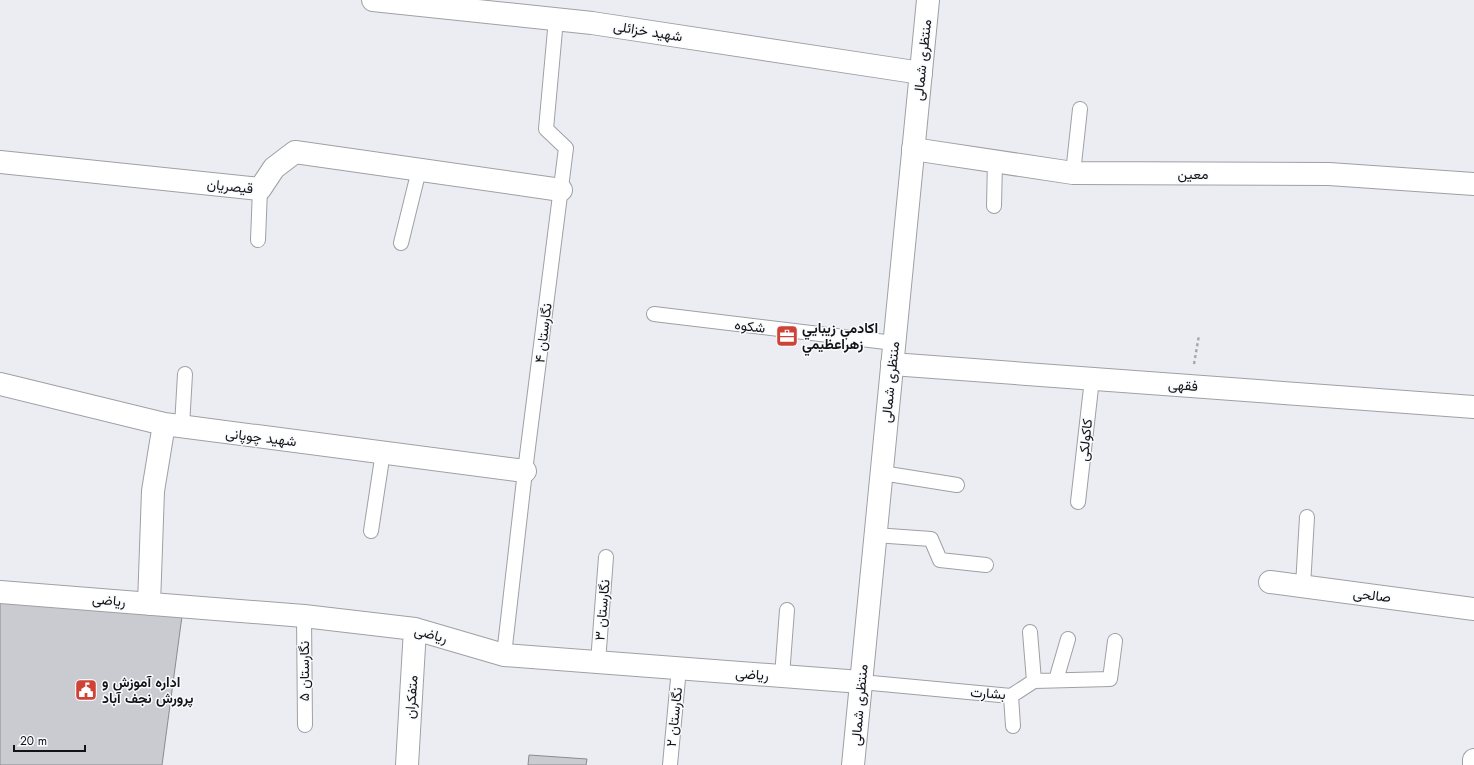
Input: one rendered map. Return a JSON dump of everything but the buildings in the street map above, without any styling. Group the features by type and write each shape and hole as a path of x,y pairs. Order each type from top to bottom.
{"street":[{"name":"شهید خزائلی","path":"374,0 592,23 921,73"},
{"name":"منتظری شمالی","path":"853,765 928,0"},
{"name":"معین","path":"913,148 1073,173 1328,174 1474,184"},
{"name":"قیصریان","path":"0,162 260,189 274,168 295,152 561,190"},
{"name":"فقهی","path":"893,354 1092,379 1474,407"},
{"name":"شهید چوپانی","path":"0,384 173,425 525,471"},
{"path":"149,604 153,490 173,425"},
{"name":"صالحی","path":"1270,582 1474,609"},
{"name":"ریاضی","path":"0,592 304,616 415,629 504,655 861,682"},
{"name":"متفکران","path":"407,765 415,629"},
{"path":"1474,760 1474,765"}],"lane":[{"name":"نگارستان ۴","path":"504,655 525,471 566,148 546,129 556,19"},
{"path":"1073,173 1080,109"},
{"path":"994,206 995,161"},
{"path":"401,243 419,170"},
{"path":"258,240 260,189"},
{"name":"شکوه","path":"654,314 893,354"},
{"path":"173,425 186,374"},
{"name":"کاکولکی","path":"1078,502 1092,379"},
{"path":"371,531 382,452"},
{"path":"882,472 957,485"},
{"path":"1303,586 1307,517"},
{"path":"875,535 930,539 940,560 986,565"},
{"name":"نگارستان ۳","path":"598,662 606,558"},
{"path":"782,676 788,610"},
{"name":"نگارستان ۵","path":"304,616 305,725"},
{"path":"1030,632 1034,681 1110,679 1115,641"},
{"path":"1056,680 1068,639"},
{"name":"نگارستان ۲","path":"670,765 679,668"},
{"name":"بشارت","path":"861,682 1011,696 1034,681"},
{"path":"1011,696 1013,726"}],"path":[{"path":"1191,386 1199,335"}],"place":[{"name":"اكادمي زيبايي زهراعظيمي","path":"787,336"},
{"name":"اداره آموزش و پرورش نجف آباد","path":"86,690"}]}
